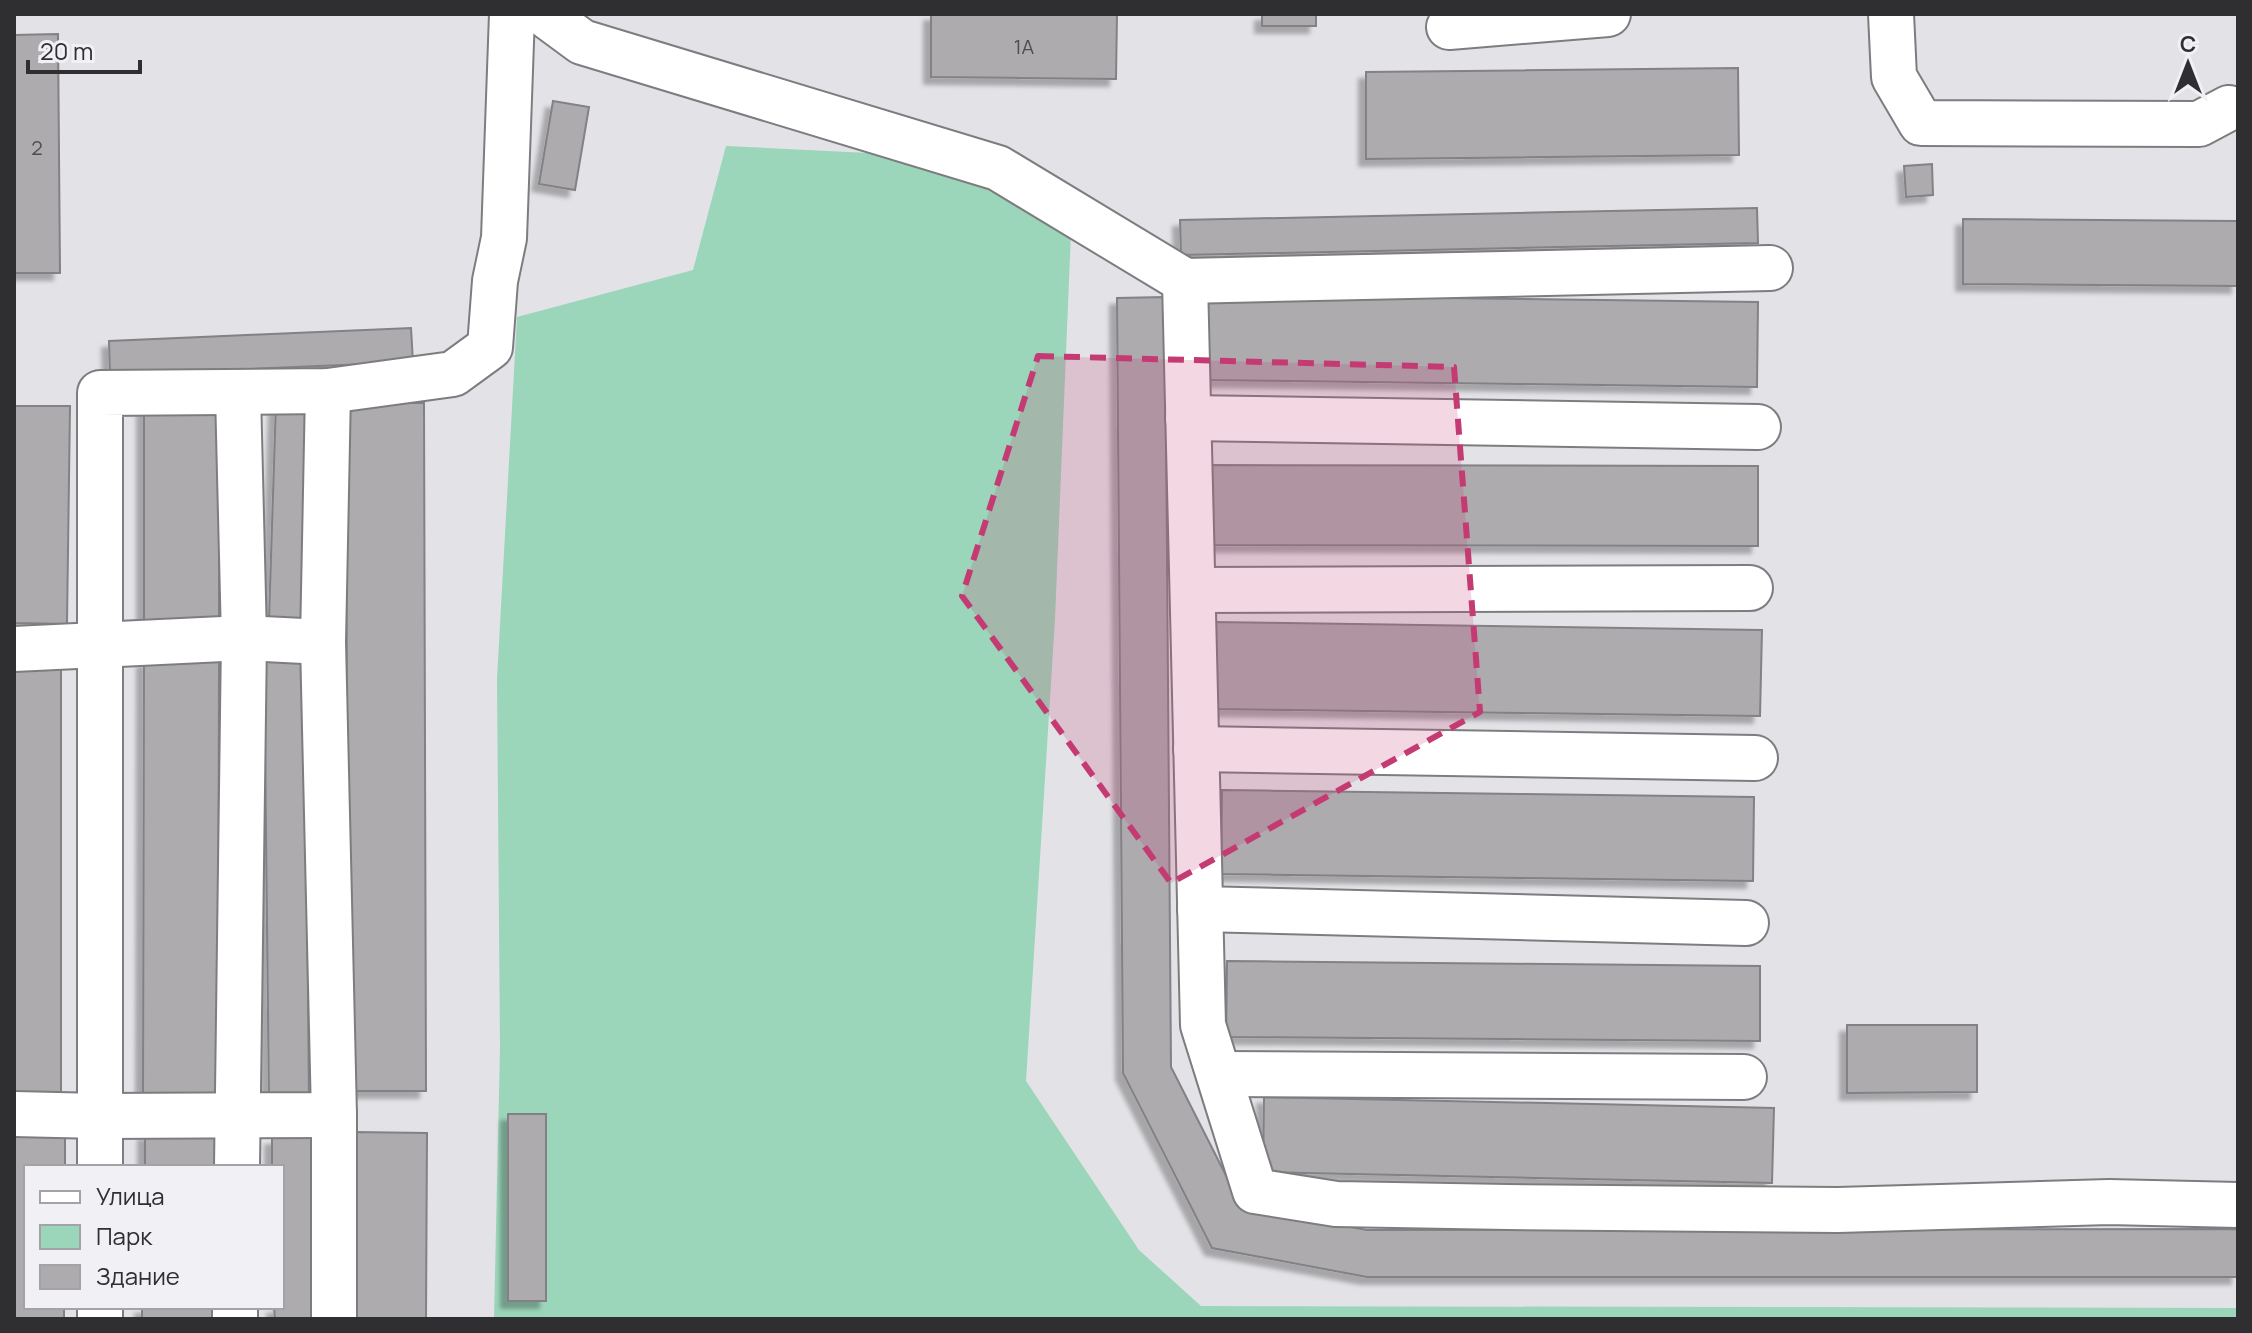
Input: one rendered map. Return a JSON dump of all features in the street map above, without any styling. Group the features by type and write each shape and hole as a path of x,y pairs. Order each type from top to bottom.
{"lane":[{"path":"100,1165 100,393 328,391 453,374 490,347 495,281 504,238 512,14"},
{"path":"544,14 582,42 998,168 1185,281 1770,268"},
{"path":"1449,27 1608,14"},
{"path":"1891,14 1894,77 1921,123 2199,124 2229,108"},
{"path":"1185,281 1203,1025 1255,1191 1336,1204 1838,1210 2109,1202 2238,1205"},
{"path":"328,391 323,642 334,1115 334,1319"},
{"path":"237,1165 244,638 238,393"},
{"path":"1188,418 1758,427"},
{"path":"1193,590 1750,588"},
{"path":"14,649 244,638 323,642"},
{"path":"1196,749 1755,758"},
{"path":"1200,909 1746,923"},
{"path":"1219,1074 1744,1077"},
{"path":"14,1114 334,1115"}],"highlighted area":[{"path":"1038,356 1454,367 1480,712 1171,883 962,596"}],"green space":[{"path":"726,146 929,156 1071,232 1055,619 1026,1081 1139,1250 1201,1306 2238,1308 2238,1319 494,1319 500,1048 497,679 517,317 693,270"}],"building":[{"path":"931,14 1117,14 1116,79 931,77"},
{"path":"1262,14 1316,14 1316,26 1262,26"},
{"path":"58,34 60,273 14,273 14,35"},
{"path":"1738,68 1739,155 1366,159 1366,72"},
{"path":"553,101 589,107 575,190 539,184"},
{"path":"1932,164 1933,195 1906,197 1904,166"},
{"path":"1757,208 1758,243 1181,255 1180,220"},
{"path":"1963,219 2238,221 2238,286 1963,284"},
{"path":"1202,295 1758,302 1757,387 1201,380"},
{"path":"1165,297 1171,1067 1242,1207 1367,1230 2238,1229 2238,1277 1367,1277 1212,1248 1123,1073 1117,298"},
{"path":"411,328 413,362 110,375 109,341"},
{"path":"144,401 219,401 219,621 144,621"},
{"path":"276,402 311,403 305,621 269,619"},
{"path":"346,403 424,403 426,1091 348,1091"},
{"path":"14,406 70,406 67,624 14,623"},
{"path":"1200,465 1758,466 1758,546 1200,545"},
{"path":"1212,622 1762,630 1760,716 1211,709"},
{"path":"264,658 305,658 309,1101 269,1101"},
{"path":"144,660 219,660 218,1095 143,1094"},
{"path":"14,663 61,663 61,1092 14,1092"},
{"path":"1222,790 1754,797 1753,881 1221,874"},
{"path":"1227,961 1760,966 1760,1041 1226,1037"},
{"path":"1847,1025 1977,1025 1977,1092 1847,1093"},
{"path":"1264,1097 1774,1108 1772,1183 1263,1172"},
{"path":"508,1114 546,1114 546,1301 508,1301"},
{"path":"14,1132 65,1133 65,1165 24,1165 24,1309 64,1309 64,1319 14,1319"},
{"path":"354,1132 427,1133 426,1319 353,1319"},
{"path":"145,1133 218,1134 217,1165 145,1165"},
{"path":"272,1138 311,1138 314,1319 275,1319 274,1309 284,1309 284,1165 272,1165"},
{"path":"142,1309 215,1309 215,1319 142,1319"}]}
